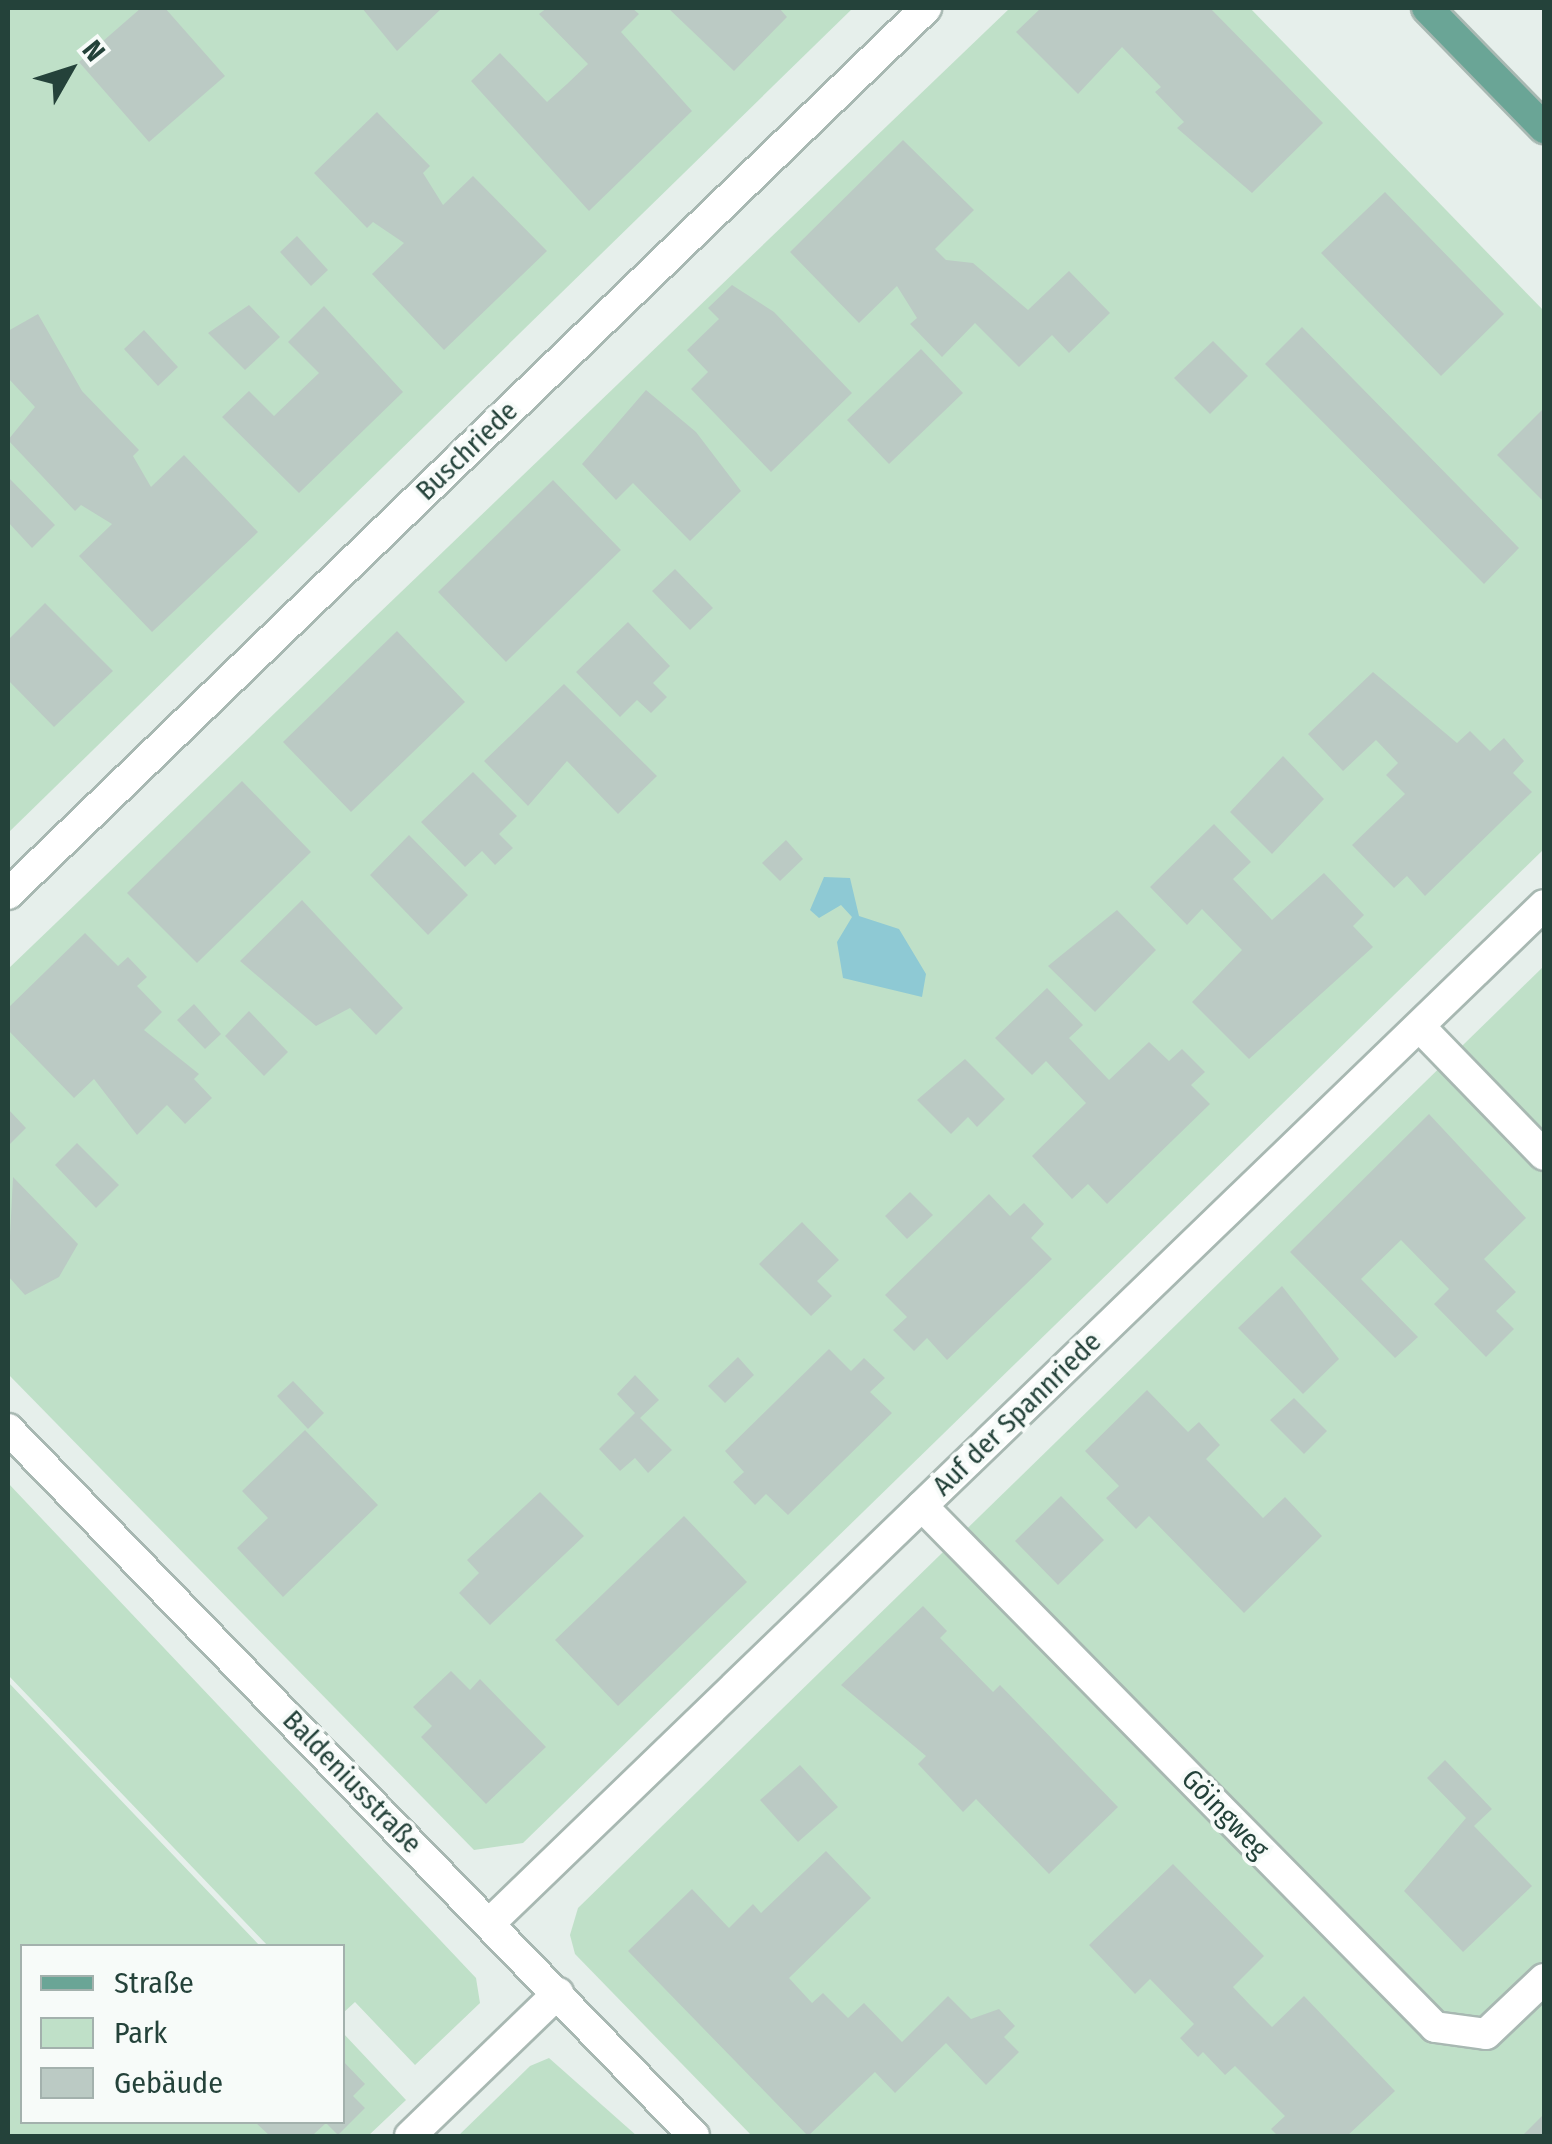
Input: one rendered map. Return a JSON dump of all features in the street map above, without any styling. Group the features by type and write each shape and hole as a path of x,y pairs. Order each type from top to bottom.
{"main road":[{"path":"1427,8 1544,128"}],"street":[{"name":"Buschriede","path":"8,894 926,8"},
{"name":"Auf der Spannriede","path":"490,1924 1544,905"},
{"path":"1420,1026 1544,1155"},
{"name":"Baldeniusstraße","path":"8,1429 694,2136"},
{"name":"Göingweg","path":"922,1506 1435,2027 1486,2034 1544,1979"},
{"path":"410,2136 558,1993"}],"green space":[{"path":"8,8 853,8 8,833"},
{"path":"1010,8 1250,8 1544,311 1544,849 523,1843 474,1850 8,1374 8,969"},
{"path":"1544,966 1544,2136 752,2136 575,1954 570,1935 578,1908"},
{"path":"8,1483 476,1978 480,2003 415,2065 355,2002 345,2011 345,1944 266,1944 8,1675"},
{"path":"8,1682 258,1944 20,1944 20,2124 345,2124 345,2035 406,2100 368,2136 8,2136"},
{"path":"549,2058 637,2136 458,2136 530,2066"}],"water":[{"path":"824,877 850,878 859,916 899,929 926,974 922,997 843,978 837,942 852,917 841,905 819,918 810,910"}],"building":[{"path":"141,8 165,8 225,76 149,142 79,62"},
{"path":"362,8 442,8 397,51"},
{"path":"547,8 632,8 639,14 621,32 692,111 589,211 471,81 500,53 547,102 588,64 539,14"},
{"path":"668,8 779,8 787,17 734,71"},
{"path":"1041,8 1210,8 1323,123 1252,193 1177,128 1184,122 1155,92 1161,87 1122,47 1078,94 1016,32"},
{"path":"377,112 430,166 423,173 443,205 473,176 547,251 444,350 372,274 404,243 373,222 367,228 314,173"},
{"path":"903,140 974,210 935,249 946,260 973,263 1028,310 1069,271 1110,313 1069,353 1052,335 1019,367 975,323 942,357 910,324 917,318 897,286 859,323 790,252"},
{"path":"1385,192 1504,314 1441,376 1321,253"},
{"path":"297,236 328,270 311,286 280,252"},
{"path":"732,285 774,312 852,393 771,472 691,389 708,372 687,350 719,319 708,308"},
{"path":"249,305 280,337 245,370 208,333"},
{"path":"324,306 403,392 299,493 222,417 249,391 274,416 319,373 288,342"},
{"path":"38,314 82,391 139,450 133,456 151,487 184,455 258,532 152,632 79,556 112,524 81,505 75,511 8,440 35,407 8,378 8,331"},
{"path":"1302,327 1519,548 1484,584 1265,364"},
{"path":"144,330 178,367 158,386 124,349"},
{"path":"1213,341 1248,376 1210,414 1174,378"},
{"path":"921,349 963,393 889,464 847,420"},
{"path":"646,390 696,432 741,491 690,541 633,483 616,500 582,464"},
{"path":"1544,408 1544,502 1497,455"},
{"path":"9,478 55,525 32,548 8,522"},
{"path":"553,480 621,550 506,662 438,592"},
{"path":"675,569 713,608 690,630 652,591"},
{"path":"45,603 113,671 54,727 8,680 8,640"},
{"path":"628,622 670,666 653,683 667,697 651,713 637,700 620,717 576,672"},
{"path":"397,631 465,702 351,812 283,742"},
{"path":"1373,672 1457,743 1470,731 1490,751 1504,738 1524,761 1513,773 1532,792 1425,896 1407,876 1394,888 1352,845 1405,794 1386,775 1398,763 1376,740 1343,771 1308,734"},
{"path":"564,684 657,776 618,814 567,761 528,806 484,761"},
{"path":"1283,756 1324,799 1272,854 1230,812"},
{"path":"473,772 517,816 499,834 513,848 495,865 482,851 465,867 421,822"},
{"path":"242,781 311,852 197,963 127,893"},
{"path":"1214,824 1251,862 1233,879 1272,920 1324,873 1364,915 1353,926 1373,947 1249,1059 1192,1002 1242,950 1202,909 1187,925 1150,887"},
{"path":"409,835 468,895 428,935 370,875"},
{"path":"786,840 803,859 780,881 762,863"},
{"path":"302,900 403,1008 376,1035 350,1008 316,1026 240,961"},
{"path":"1117,910 1156,950 1095,1012 1048,966"},
{"path":"85,933 118,966 128,957 147,977 137,986 162,1012 144,1030 199,1074 194,1079 212,1098 185,1124 167,1105 137,1135 94,1079 74,1098 8,1030 8,1008"},
{"path":"1047,988 1083,1025 1069,1038 1109,1080 1149,1042 1169,1061 1182,1049 1205,1072 1191,1085 1210,1104 1107,1204 1088,1184 1072,1199 1032,1156 1086,1103 1046,1061 1032,1075 995,1038"},
{"path":"194,1004 221,1034 205,1049 177,1020"},
{"path":"249,1011 288,1052 264,1076 225,1036"},
{"path":"965,1059 1005,1099 977,1127 968,1117 951,1134 917,1100"},
{"path":"8,1109 26,1128 8,1146"},
{"path":"1429,1114 1526,1218 1484,1259 1516,1292 1496,1311 1514,1329 1486,1357 1434,1304 1449,1289 1401,1240 1361,1279 1418,1337 1395,1358 1290,1252"},
{"path":"77,1143 119,1185 96,1208 55,1165"},
{"path":"13,1177 78,1244 59,1277 25,1295 8,1276"},
{"path":"910,1192 933,1215 907,1239 885,1216"},
{"path":"989,1194 1010,1216 1024,1203 1044,1224 1031,1238 1052,1259 947,1360 927,1338 914,1351 893,1330 907,1317 885,1295"},
{"path":"802,1222 839,1260 817,1281 832,1296 811,1316 759,1264"},
{"path":"1282,1286 1339,1359 1303,1394 1238,1328"},
{"path":"829,1349 851,1371 864,1358 885,1378 870,1392 892,1413 788,1515 766,1494 755,1505 733,1482 744,1472 725,1451"},
{"path":"738,1357 754,1375 725,1403 708,1386"},
{"path":"635,1375 659,1400 640,1418 672,1450 648,1473 635,1458 620,1471 599,1449 635,1413 617,1394"},
{"path":"293,1381 324,1413 308,1429 277,1396"},
{"path":"1147,1390 1188,1432 1199,1422 1220,1445 1206,1459 1263,1518 1285,1497 1322,1536 1244,1613 1149,1516 1136,1529 1106,1498 1119,1486 1085,1451"},
{"path":"1294,1398 1327,1431 1304,1454 1270,1420"},
{"path":"305,1430 378,1505 283,1597 237,1548 268,1518 242,1491"},
{"path":"540,1492 584,1536 490,1625 459,1593 479,1573 467,1560"},
{"path":"1061,1496 1104,1540 1058,1585 1015,1541"},
{"path":"684,1516 747,1582 618,1706 555,1640"},
{"path":"923,1606 947,1631 940,1638 993,1692 1000,1685 1118,1807 1049,1874 976,1799 963,1812 918,1764 926,1756 841,1685"},
{"path":"451,1671 470,1690 480,1679 546,1747 486,1804 421,1737 432,1726 413,1707"},
{"path":"1445,1760 1492,1809 1474,1826 1532,1886 1463,1952 1404,1891 1466,1818 1427,1778"},
{"path":"800,1765 838,1807 798,1842 760,1800"},
{"path":"826,1851 871,1898 789,1978 812,2003 823,1993 848,2018 864,2003 902,2042 948,1996 971,2019 999,2009 1015,2026 1004,2037 1019,2052 986,2085 946,2043 895,2093 875,2072 808,2136 628,1951 692,1889 729,1928 753,1904 761,1913"},
{"path":"1173,1864 1264,1956 1233,1987 1251,2006 1272,2027 1304,1996 1395,2091 1347,2136 1278,2136 1271,2129 1285,2116 1235,2066 1225,2075 1203,2052 1198,2057 1180,2038 1194,2024 1150,1979 1135,1994 1089,1945"},
{"path":"345,2063 365,2084 353,2096 365,2108 338,2135 327,2124 345,2124"},
{"path":"1544,2114 1544,2136 1522,2136"},
{"path":"257,2124 325,2124 314,2134 270,2136"}]}
